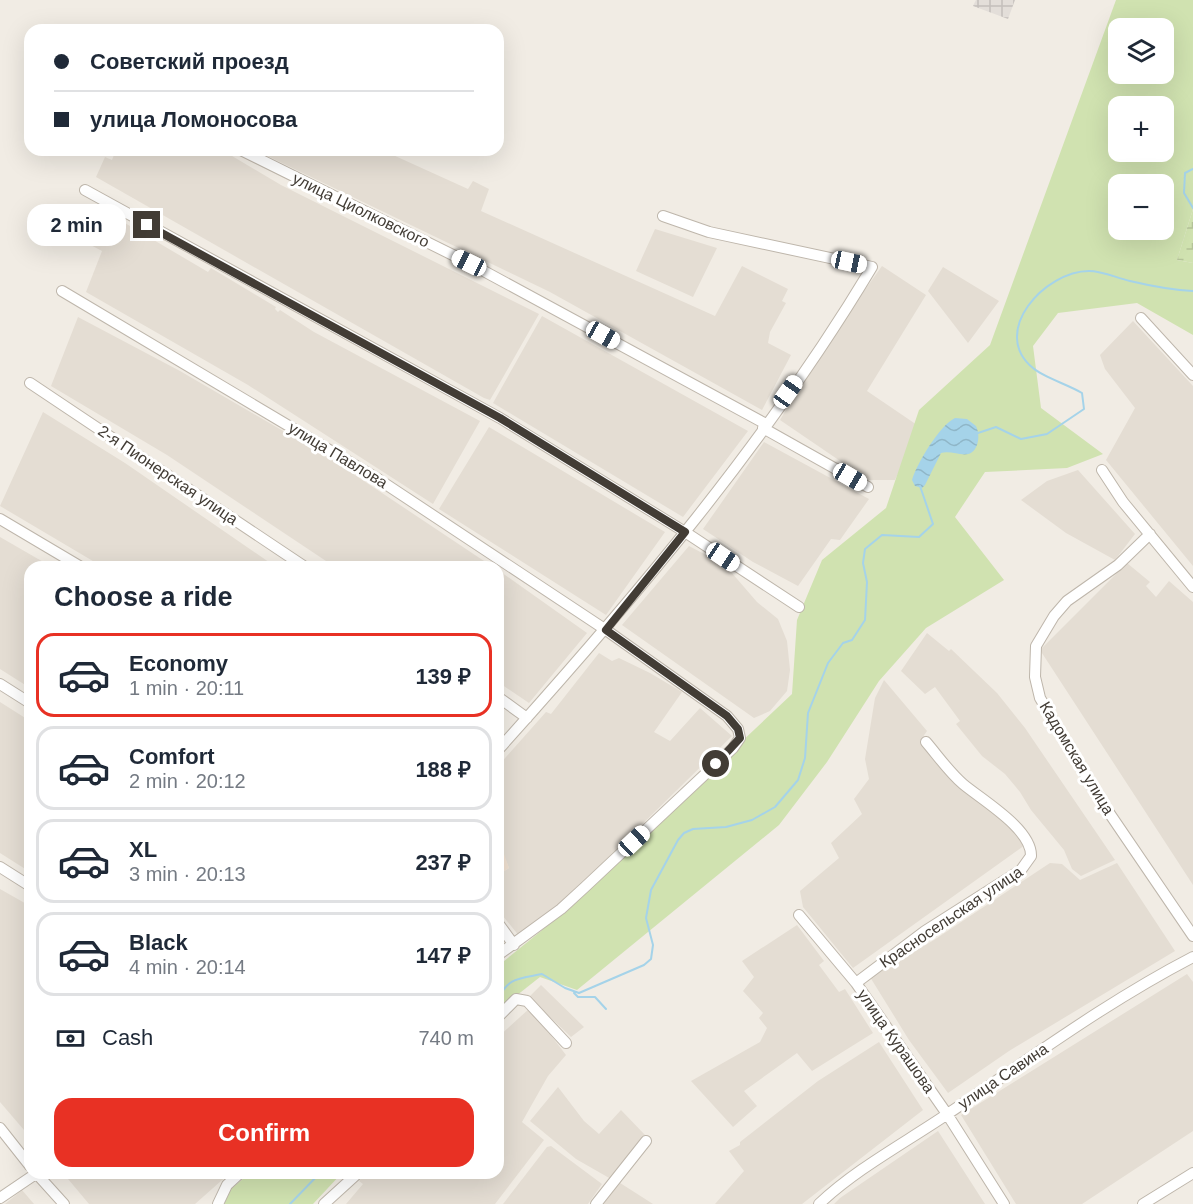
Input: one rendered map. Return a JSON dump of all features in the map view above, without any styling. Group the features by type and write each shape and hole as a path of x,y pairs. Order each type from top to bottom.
{"street":[{"name":"улица Циолковского","path":"253,156 469,263 764,426 868,487"},
{"path":"85,190 500,418 685,532 799,607"},
{"path":"504,743 606,630 736,468 852,300 872,267 709,232 663,216"},
{"name":"улица Павлова","path":"63,291 378,479 502,561"},
{"path":"1141,318 1193,375"},
{"name":"2-я Пионерская улица","path":"30,382 296,561"},
{"path":"1102,470 1193,587"},
{"path":"0,519 71,561"},
{"name":"Кадомская улица","path":"1150,534 1118,565 1067,601 1054,616 1036,646 1035,677 1040,698 1098,795 1193,936"},
{"name":"улица Павлова","path":"504,562 606,630 727,716 738,729 740,738 733,748 585,887 514,945"},
{"path":"0,684 24,699"},
{"path":"504,701 527,718"},
{"name":"Красносельская улица","path":"856,983 925,931 1021,870 1030,856 1026,839 990,804 962,784 926,742"},
{"path":"0,867 24,882"},
{"name":"улица Курашова","path":"799,915 856,983 947,1114 1004,1204"},
{"path":"504,932 514,945 504,951"},
{"name":"улица Савина","path":"819,1204 854,1175 1154,978 1193,957"},
{"path":"504,1011 516,999 527,1000 566,1043"},
{"path":"0,1128 24,1158"},
{"path":"597,1204 646,1141"},
{"path":"1143,1204 1193,1173"},
{"path":"0,1198 27,1179"},
{"path":"41,1179 64,1204"},
{"path":"218,1204 227,1185 234,1179"},
{"path":"324,1204 351,1179"}],"shaded area":[{"path":"976,0 1015,0 1008,19 973,6"},
{"path":"114,156 232,156 281,185 539,314 490,400 484,398 96,177 105,157 112,160"},
{"path":"267,156 395,156 468,189 473,181 489,189 481,211 715,316 742,266 788,289 782,301 786,303 770,332 768,343 791,355 762,410 550,292"},
{"path":"96,206 208,272 211,268 276,307 278,312 280,310 314,332 480,421 433,504 248,385 86,292 102,251 83,241"},
{"path":"655,229 717,248 693,297 636,271"},
{"path":"882,266 926,295 867,391 920,427 895,480 868,480 780,420 816,358"},
{"path":"943,267 999,301 968,343 928,291"},
{"path":"542,316 748,431 683,517 493,403"},
{"path":"78,317 180,371 328,457 484,561 326,561 167,455 51,386"},
{"path":"1133,321 1193,386 1193,566 1106,460 1135,408 1105,369 1100,355"},
{"path":"43,412 125,463 267,561 93,561 0,506"},
{"path":"489,427 665,532 606,615 439,509"},
{"path":"764,442 869,499 840,540 831,539 798,586 753,562 703,529"},
{"path":"1078,470 1135,534 1115,560 1066,533 1021,500 1047,481"},
{"path":"0,537 42,561 24,561 24,684 0,669"},
{"path":"689,546 725,565 757,602 778,619 787,641 790,670 787,691 770,711 754,718 622,625"},
{"path":"1127,563 1150,582 1146,586 1156,597 1169,581 1193,602 1193,885 1040,650"},
{"path":"504,574 587,633 529,703 504,686"},
{"path":"927,633 949,651 951,649 997,693 1025,728 1115,860 1081,876 1072,869 1064,850 1031,810 1020,792 1005,774 982,756 956,724 960,721 935,687 925,694 901,671"},
{"path":"599,653 612,661 619,658 682,692 654,732 670,741 700,708 732,736 561,904 520,937 504,917 504,871 509,868 504,856 504,759 546,712 551,714"},
{"path":"884,680 927,731 920,741 955,784 998,816 1025,845 853,968 803,907 800,891 839,858 831,843 862,814 854,799 869,779 865,759 875,698"},
{"path":"0,702 24,717 24,868 0,853"},
{"path":"504,854 509,868 504,871"},
{"path":"1050,863 1062,864 1080,880 1117,863 1175,951 1009,1051 948,1093 909,1040 870,977 934,940"},
{"path":"0,889 24,903 24,1130 0,1102"},
{"path":"797,925 824,961 819,965 839,992 845,989 873,1033 812,1071 797,1053 744,1091 757,1106 733,1127 691,1081 760,1042 767,1028 759,1018 763,1013 743,991 754,977 742,961"},
{"path":"1187,974 1193,982 1193,1131 1082,1204 1016,1204 961,1115"},
{"path":"541,985 584,1027 571,1037 529,997"},
{"path":"530,1008 566,1055 548,1076 522,1122 544,1140 495,1204 346,1204 363,1184 359,1181 361,1179 504,1179 504,1032"},
{"path":"879,1042 923,1110 802,1204 715,1204 744,1171 729,1151 740,1145 740,1142 818,1081"},
{"path":"558,1087 584,1121 599,1134 621,1110 646,1136 611,1179 576,1159 530,1121"},
{"path":"938,1131 985,1204 834,1204 840,1198"},
{"path":"551,1146 602,1184 588,1204 503,1204 547,1147"},
{"path":"68,1179 223,1179 195,1204 89,1204"},
{"path":"617,1181 653,1204 602,1204"},
{"path":"22,1190 34,1204 5,1204"}],"green space":[{"path":"1116,0 1193,0 1193,209 1177,260 1193,263 1193,335 1137,303 1058,313 1033,346 1041,408 1103,454 1067,468 985,472 955,517 1004,580 926,628 879,681 827,762 779,825 577,990 540,977 504,1005 504,961 541,931 792,694 797,620 822,560 886,508 919,410 990,345 1108,22 1108,84 1174,84 1174,18 1109,18"},
{"path":"1193,209 1193,263 1177,260"},
{"path":"243,1179 336,1179 313,1204 213,1204"}],"water":[{"path":"955,418 967,419 976,426 977,445 974,450 966,454 941,453 925,485 922,488 915,486 912,480 924,455 936,436"}],"waterway":[{"path":"1193,169 1185,173 1184,193 1193,208"},
{"path":"978,433 996,427 1021,439 1047,434 1084,409 1082,393 1033,368 1021,353 1017,338 1020,321 1028,306 1040,292 1056,281 1072,274 1094,271 1153,286 1193,291"},
{"path":"504,990 515,980 542,974 565,988 579,993 644,965 651,959 653,945 646,918 651,890 678,840 684,833 693,829 726,827 752,820 775,807 798,780 805,758 808,713 828,663 843,643 852,640 865,620 867,582 863,563 865,549 882,535 919,537 933,524 920,486"},
{"path":"574,993 578,997 595,997 606,1009"},
{"path":"290,1204 314,1179"}],"route":[{"path":"147,225 500,418 685,532 606,630 727,716 738,729 740,738 716,764"}]}
